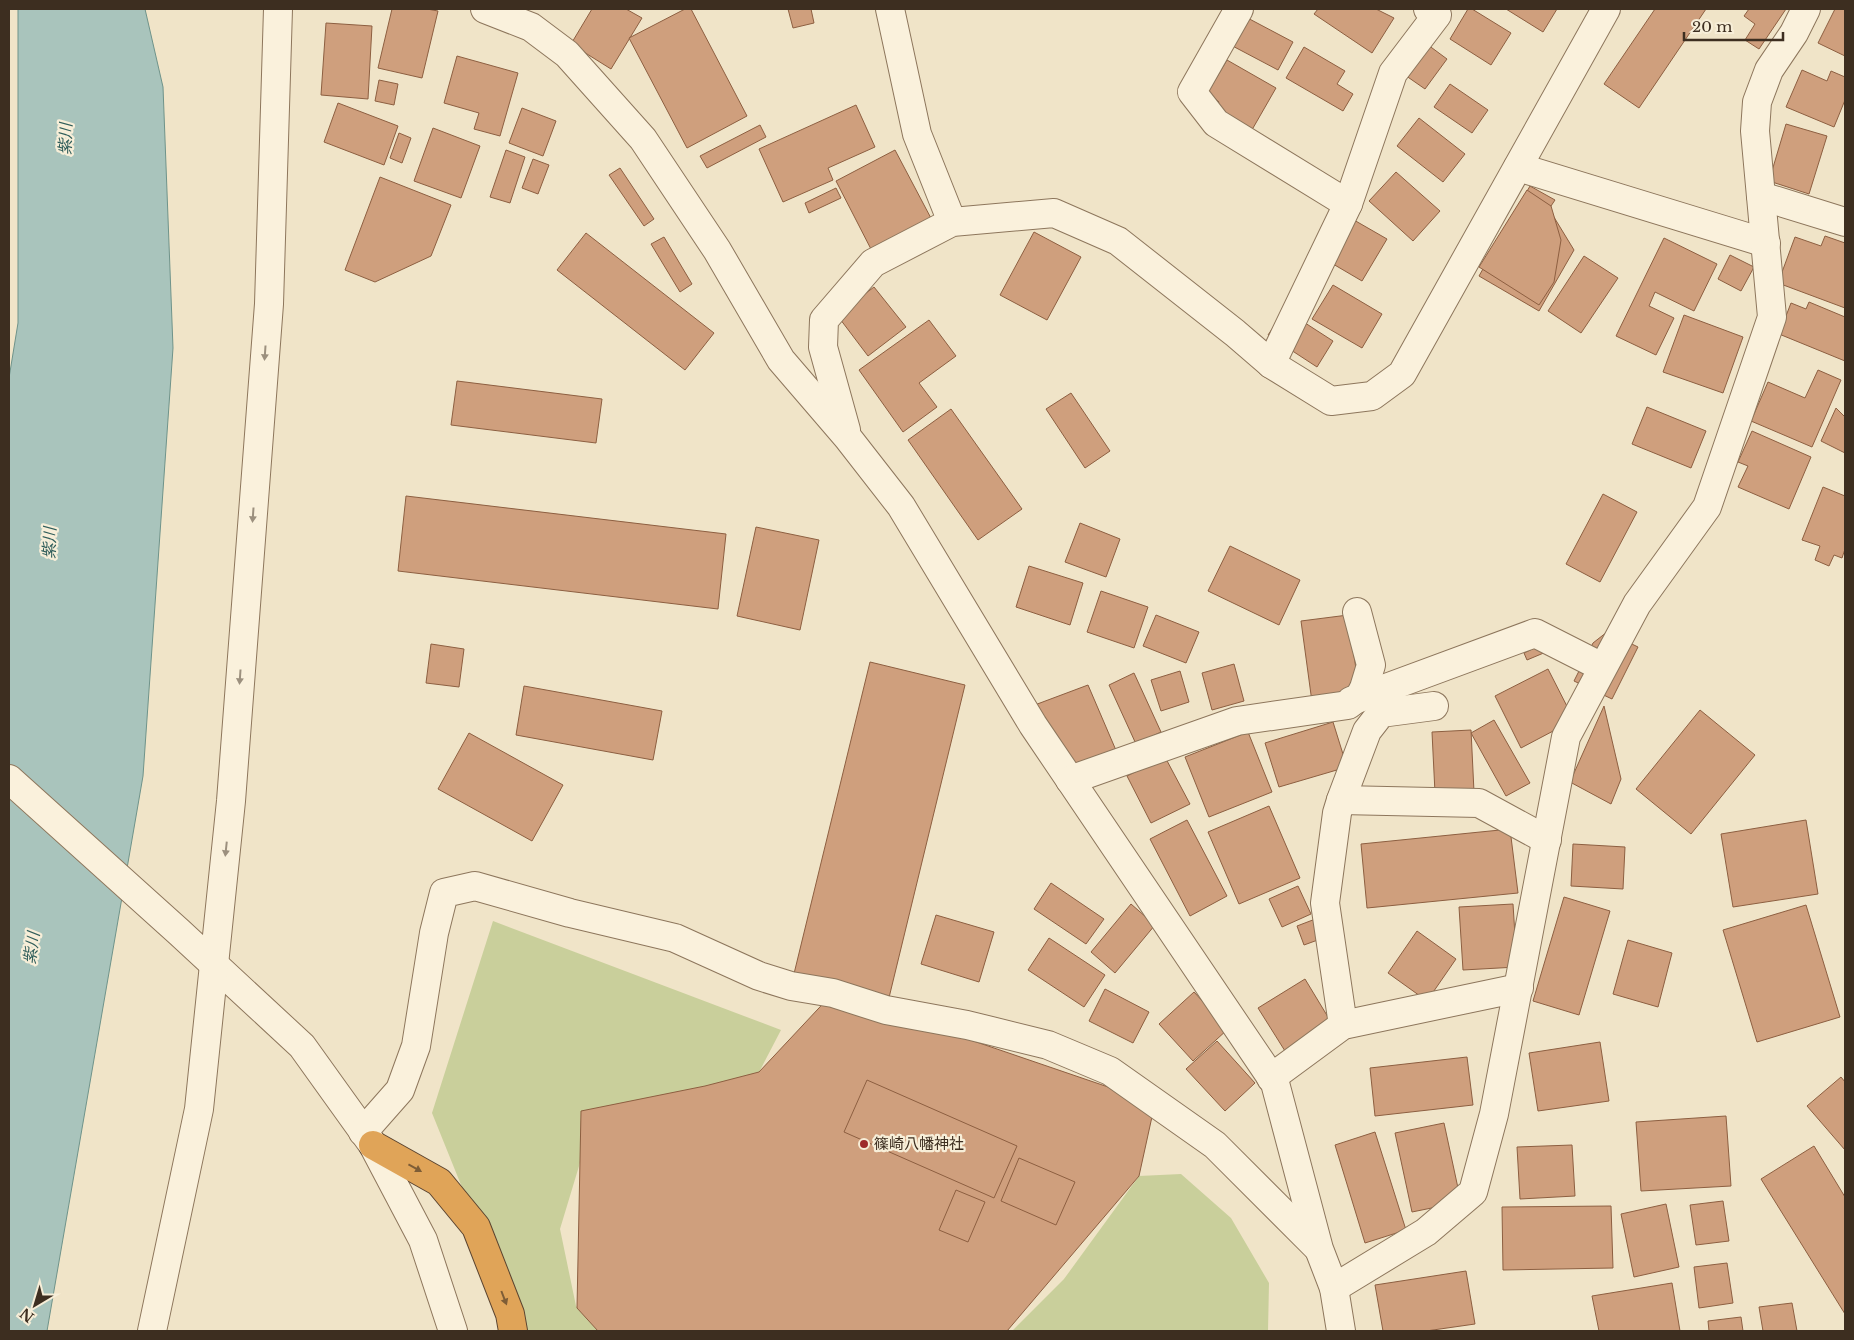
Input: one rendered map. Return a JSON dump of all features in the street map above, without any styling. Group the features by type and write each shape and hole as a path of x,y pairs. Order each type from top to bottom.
{"highway":[{"path":"368,1138 439,1182 476,1227 510,1314 513,1331"}],"street":[{"path":"152,1331 199,1109 231,801 268,304 278,9"},
{"path":"485,9 531,18 568,54 643,139 717,250 781,360 848,438 901,506 1028,717 1274,1083 1319,1249 1334,1288 1341,1331"},
{"path":"890,9 917,134 952,222"},
{"path":"1239,9 1192,92 1216,123 1348,204"},
{"path":"1271,364 1348,204 1393,73 1436,15 1428,9"},
{"path":"848,438 823,347 824,320 873,263 952,222 1054,213 1118,241 1235,333 1271,364 1331,401 1372,396 1402,374 1606,9"},
{"path":"1334,1288 1426,1232 1472,1192 1494,1114 1566,736 1636,604 1707,507 1772,316 1755,131 1757,102 1769,70 1794,33 1806,9"},
{"path":"1518,168 1766,243"},
{"path":"1761,196 1845,222"},
{"path":"1070,780 1237,722 1348,705 1360,696 1371,665 1357,612"},
{"path":"1351,701 1535,633 1602,667"},
{"path":"1344,1025 1325,903 1337,814 1367,732 1381,713 1434,706"},
{"path":"9,779 302,1046 368,1138 423,1240 453,1331"},
{"path":"1341,800 1479,802 1547,840"},
{"path":"368,1138 400,1090 416,1046 434,933 444,893 475,886 570,913 675,938 759,976 791,986 833,993 886,1010 967,1025 1048,1045 1110,1071 1214,1145 1319,1249"},
{"path":"1271,1078 1344,1025 1519,988"}],"green space":[{"path":"493,921 781,1030 755,1080 589,1133 560,1229 576,1306 598,1331 520,1331 432,1113"},
{"path":"1181,1174 1231,1218 1269,1283 1268,1331 1012,1331 1064,1279 1139,1176"}],"water":[{"name":"紫川","path":"18,9 145,9 163,87 173,348 143,776 47,1331 9,1331 9,378 18,323"}],"building":[{"path":"392,9 427,9 438,11 422,78 378,68"},
{"path":"592,9 626,9 642,18 611,69 571,44"},
{"path":"685,9 691,9 747,116 687,148 629,38"},
{"path":"788,9 811,9 814,23 793,28"},
{"path":"1318,9 1376,9 1394,18 1372,53 1314,14"},
{"path":"1468,9 1472,9 1511,33 1491,65 1450,39"},
{"path":"1506,9 1557,9 1543,32"},
{"path":"1655,9 1706,9 1639,108 1604,84"},
{"path":"1749,9 1786,9 1759,49 1745,40 1755,24 1744,16"},
{"path":"1835,9 1845,9 1845,56 1818,43"},
{"path":"1240,14 1293,42 1278,70 1225,42"},
{"path":"326,23 372,26 368,99 321,95"},
{"path":"1424,42 1447,59 1425,89 1402,73"},
{"path":"1304,47 1345,71 1337,84 1353,94 1343,111 1286,78"},
{"path":"457,56 518,73 500,136 474,129 479,113 444,103"},
{"path":"1227,60 1276,88 1249,135 1212,113 1219,102 1208,92"},
{"path":"1802,70 1827,81 1831,71 1845,77 1845,100 1834,127 1786,107"},
{"path":"379,80 398,84 394,105 375,101"},
{"path":"1450,84 1488,110 1472,133 1434,107"},
{"path":"338,103 398,126 384,165 324,142"},
{"path":"856,105 875,147 828,168 833,180 783,202 759,149"},
{"path":"522,108 556,121 543,156 509,143"},
{"path":"1419,118 1465,154 1443,182 1397,146"},
{"path":"1786,124 1827,136 1809,194 1769,181"},
{"path":"760,125 766,137 707,168 700,156"},
{"path":"433,128 480,146 461,198 414,181"},
{"path":"399,133 411,138 402,163 390,158"},
{"path":"506,150 525,157 510,203 490,197"},
{"path":"895,150 933,222 873,253 836,181"},
{"path":"533,159 549,165 538,194 522,188"},
{"path":"620,168 654,219 644,226 609,175"},
{"path":"1396,172 1440,211 1413,241 1369,201"},
{"path":"380,177 451,205 431,256 375,282 345,270"},
{"path":"1530,186 1555,200 1549,209 1574,250 1539,311 1479,276"},
{"path":"836,188 841,198 809,213 805,203"},
{"path":"1527,190 1551,206 1561,240 1554,282 1539,305 1479,267"},
{"path":"1340,212 1387,239 1362,281 1316,254"},
{"path":"1034,232 1081,257 1047,320 1000,295"},
{"path":"586,233 714,333 685,370 557,270"},
{"path":"1825,236 1845,243 1845,308 1778,283 1795,237 1821,246"},
{"path":"664,237 692,284 680,292 651,244"},
{"path":"1664,238 1717,264 1694,311 1655,292 1649,306 1674,318 1656,355 1616,336"},
{"path":"1730,255 1754,267 1741,291 1718,279"},
{"path":"1584,256 1618,278 1581,333 1548,311"},
{"path":"1333,285 1382,314 1362,348 1312,319"},
{"path":"874,287 906,327 868,356 837,315"},
{"path":"1809,302 1845,317 1845,361 1779,334 1791,303 1806,309"},
{"path":"1285,310 1333,341 1317,367 1268,335"},
{"path":"1684,315 1743,337 1723,393 1663,372"},
{"path":"929,320 956,356 919,383 937,407 903,432 859,370"},
{"path":"1818,370 1841,380 1812,447 1751,421 1768,382 1805,398"},
{"path":"457,381 602,399 596,443 451,425"},
{"path":"1071,393 1110,451 1085,468 1046,409"},
{"path":"1647,407 1706,431 1691,468 1632,444"},
{"path":"1836,408 1845,417 1845,453 1821,441"},
{"path":"951,409 1022,509 978,540 908,440"},
{"path":"1752,431 1811,457 1789,509 1738,487 1748,466 1738,462"},
{"path":"1823,487 1845,496 1845,549 1842,558 1834,555 1829,566 1815,560 1820,546 1802,540"},
{"path":"1603,494 1637,512 1600,582 1566,564"},
{"path":"406,496 726,534 718,609 398,571"},
{"path":"1080,523 1120,539 1106,577 1065,562"},
{"path":"756,527 819,540 800,630 737,616"},
{"path":"1230,546 1300,580 1279,625 1208,591"},
{"path":"1029,566 1083,583 1070,625 1016,607"},
{"path":"1101,591 1148,607 1134,648 1087,632"},
{"path":"1156,615 1199,632 1186,663 1143,646"},
{"path":"1348,615 1360,696 1312,702 1301,621"},
{"path":"1607,632 1638,647 1612,699 1574,681 1593,643"},
{"path":"431,644 464,649 459,687 426,683"},
{"path":"1543,644 1546,652 1527,660 1524,653"},
{"path":"870,662 965,685 886,1010 791,986"},
{"path":"1234,664 1244,701 1212,710 1202,673"},
{"path":"1548,669 1574,720 1521,748 1495,696"},
{"path":"1180,671 1189,702 1161,711 1151,680"},
{"path":"1134,673 1161,732 1136,744 1109,685"},
{"path":"1088,685 1121,762 1070,780 1024,709"},
{"path":"524,686 662,711 653,760 516,735"},
{"path":"1604,706 1621,779 1611,804 1570,782"},
{"path":"1700,710 1755,755 1691,834 1636,789"},
{"path":"1494,720 1530,783 1506,796 1471,733"},
{"path":"1333,722 1347,767 1279,787 1265,743"},
{"path":"1471,730 1474,792 1435,793 1432,732"},
{"path":"1248,732 1272,792 1209,817 1185,757"},
{"path":"469,733 563,785 532,841 438,789"},
{"path":"1165,757 1190,804 1151,823 1127,776"},
{"path":"1269,806 1300,878 1239,904 1208,832"},
{"path":"1187,820 1227,896 1190,916 1150,839"},
{"path":"1806,820 1818,894 1733,907 1721,834"},
{"path":"1510,829 1518,893 1367,908 1361,844"},
{"path":"1573,844 1625,847 1623,889 1571,886"},
{"path":"1051,883 1104,919 1086,944 1034,909"},
{"path":"1298,886 1311,914 1282,927 1269,899"},
{"path":"1564,897 1610,911 1579,1015 1533,1001"},
{"path":"1131,904 1155,925 1115,973 1091,952"},
{"path":"1513,904 1517,967 1463,970 1459,907"},
{"path":"1806,905 1840,1017 1757,1042 1723,930"},
{"path":"936,915 994,932 979,982 921,964"},
{"path":"1318,918 1326,937 1304,945 1297,926"},
{"path":"1417,931 1456,959 1427,1001 1388,973"},
{"path":"1049,938 1105,975 1084,1007 1028,970"},
{"path":"1628,940 1672,953 1658,1007 1613,994"},
{"path":"1305,979 1331,1022 1285,1051 1258,1008"},
{"path":"1105,989 1149,1012 1133,1043 1089,1021"},
{"path":"1194,992 1228,1029 1193,1061 1159,1024"},
{"name":"篠崎八幡神社","path":"833,993 1155,1103 1139,1176 1007,1331 598,1331 577,1308 581,1111 705,1086 759,1072"},
{"path":"1217,1041 1255,1083 1225,1111 1186,1069"},
{"path":"1600,1042 1609,1101 1538,1111 1529,1053"},
{"path":"1467,1057 1473,1105 1375,1116 1370,1068"},
{"path":"1841,1077 1845,1082 1845,1150 1807,1106"},
{"path":"867,1080 1017,1146 994,1198 844,1132"},
{"path":"1726,1116 1731,1186 1641,1191 1636,1122"},
{"path":"1444,1123 1461,1202 1412,1212 1395,1133"},
{"path":"1375,1132 1406,1230 1365,1243 1335,1145"},
{"path":"1572,1145 1575,1196 1520,1199 1517,1147"},
{"path":"1814,1146 1845,1197 1845,1314 1761,1179"},
{"path":"1019,1158 1075,1182 1056,1225 1001,1201"},
{"path":"956,1190 985,1202 968,1242 939,1230"},
{"path":"1723,1201 1729,1241 1696,1245 1690,1205"},
{"path":"1666,1204 1679,1267 1634,1277 1621,1214"},
{"path":"1611,1206 1613,1268 1503,1270 1502,1207"},
{"path":"1727,1263 1733,1303 1699,1308 1694,1267"},
{"path":"1466,1271 1475,1324 1426,1331 1383,1331 1375,1285"},
{"path":"1672,1283 1680,1331 1599,1331 1592,1296"},
{"path":"1792,1303 1797,1331 1763,1331 1759,1307"},
{"path":"1741,1317 1743,1331 1709,1331 1708,1321"}],"place":[{"name":"篠崎八幡神社","path":"864,1144"}]}
